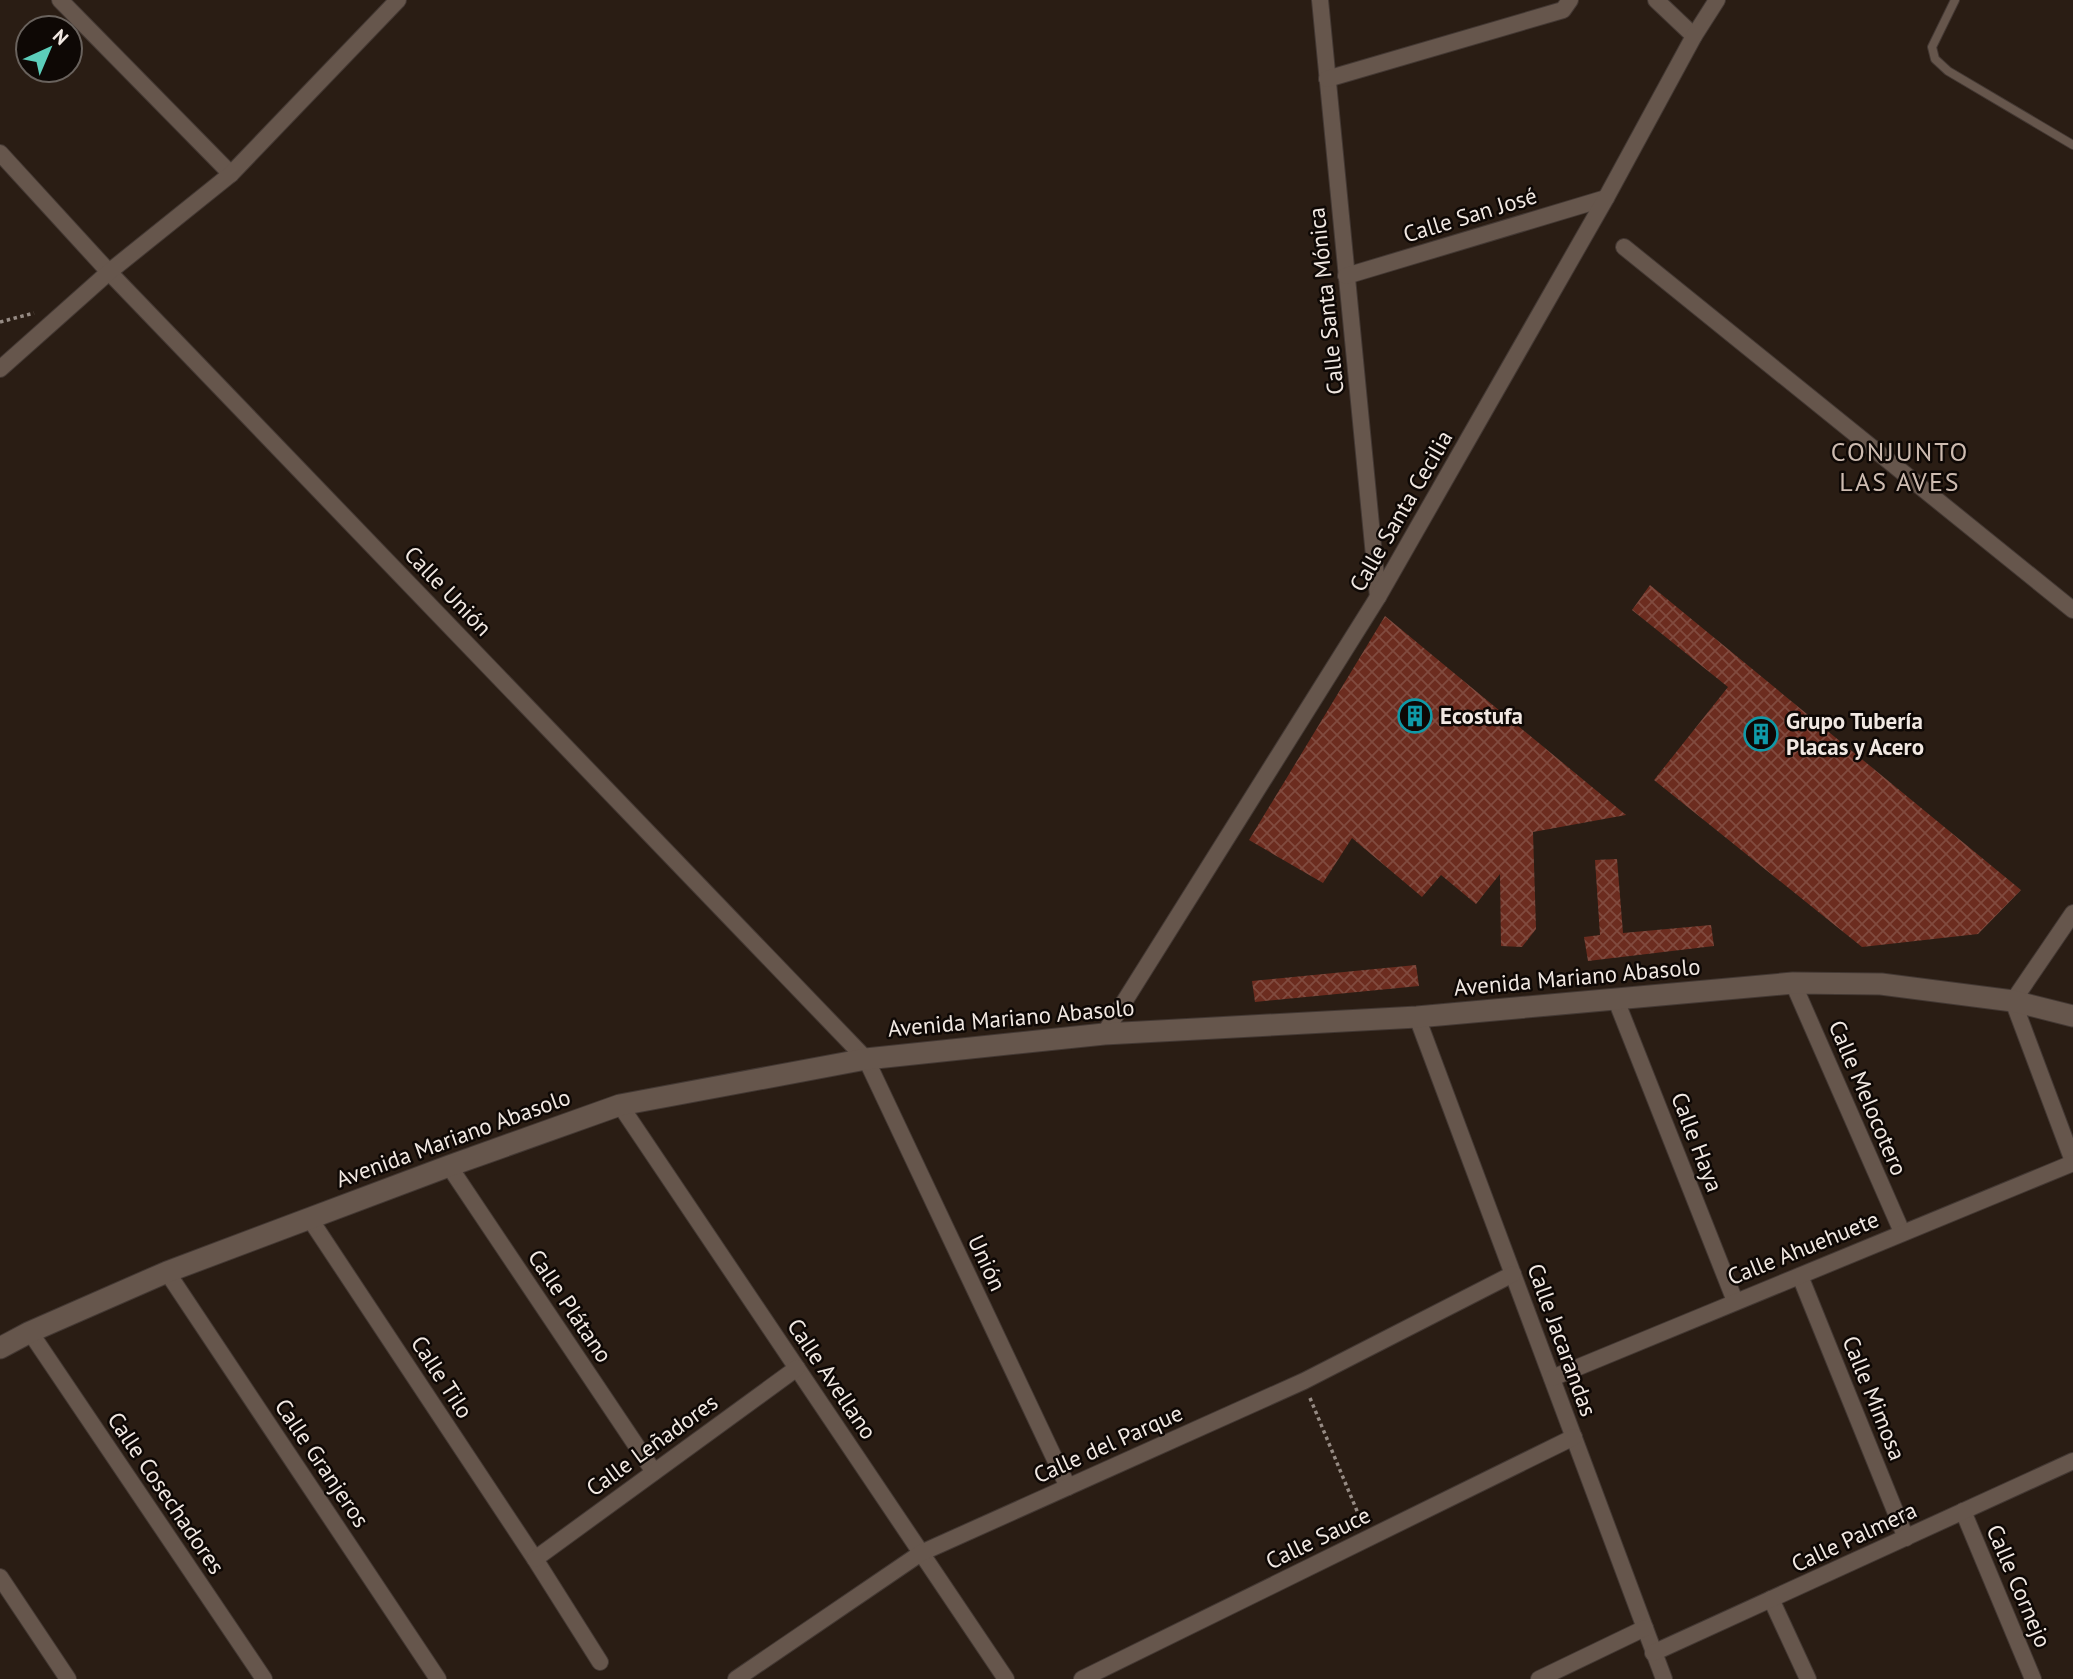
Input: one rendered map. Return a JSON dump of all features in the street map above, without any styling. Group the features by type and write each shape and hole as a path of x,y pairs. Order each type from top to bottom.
{"street":[{"path":"60,0 230,174"},
{"name":"Calle Santa Mónica","path":"1320,0 1378,597"},
{"path":"1326,79 1563,10 1570,0"},
{"path":"1656,0 1694,36"},
{"name":"Calle Santa Cecilia","path":"1104,1034 1378,597 1606,198 1694,36 1717,0"},
{"path":"0,369 109,272 230,174 390,3"},
{"name":"Calle Unión","path":"0,153 109,272 866,1059"},
{"name":"Calle San José","path":"1346,276 1606,198"},
{"path":"1624,247 2073,610"},
{"path":"2073,913 2013,1001 2073,1162"},
{"name":"Avenida Mariano Abasolo","path":"0,1348 30,1332 167,1272 620,1105 866,1059 1104,1034 1418,1017 1793,983 1881,984 2013,1001 2073,1016"},
{"name":"Calle Melocotero","path":"1793,983 1902,1232"},
{"name":"Calle Haya","path":"1616,1000 1735,1301"},
{"name":"Calle Jacarandas","path":"1418,1017 1664,1679"},
{"name":"Unión","path":"866,1059 1068,1487"},
{"name":"Calle Avellano","path":"620,1105 1006,1679"},
{"name":"Calle Ahuehuete","path":"1552,1378 2073,1162"},
{"name":"Calle Plátano","path":"449,1166 654,1472"},
{"name":"Calle Tilo","path":"310,1219 600,1662"},
{"name":"Calle Granjeros","path":"167,1272 438,1679"},
{"name":"Calle del Parque","path":"736,1679 921,1553 1304,1381 1513,1274"},
{"name":"Calle Mimosa","path":"1800,1276 1906,1538"},
{"name":"Calle Cosechadores","path":"30,1332 264,1679"},
{"name":"Calle Leñadores","path":"535,1559 797,1368"},
{"name":"Calle Sauce","path":"1082,1679 1574,1437"},
{"name":"Calle Palmera","path":"1653,1653 2073,1461"},
{"name":"Calle Cornejo","path":"1963,1511 2033,1679"},
{"path":"0,1577 68,1679"},
{"path":"1771,1599 1808,1679"},
{"path":"1539,1679 1645,1628"}],"lane":[{"path":"1955,0 1932,47 1935,59 1948,71 2073,145"}],"path":[{"path":"1304,1381 1368,1538"}],"building":[{"name":"Grupo Tubería Placas y Acero","path":"1650,585 2021,890 1978,934 1862,947 1654,780 1728,687 1632,610"},
{"name":"Ecostufa","path":"1385,616 1626,815 1533,832 1536,929 1522,947 1501,946 1500,874 1476,904 1441,875 1422,897 1352,838 1323,883 1249,840"},
{"path":"1617,859 1623,933 1711,925 1714,946 1588,961 1584,937 1600,935 1595,860"},
{"path":"1416,965 1419,986 1255,1002 1252,981"}],"place":[{"name":"Ecostufa","path":"1415,716"},
{"name":"Grupo Tubería Placas y Acero","path":"1761,734"}],"district":[{"name":"CONJUNTO LAS AVES","path":"1900,467"}]}
